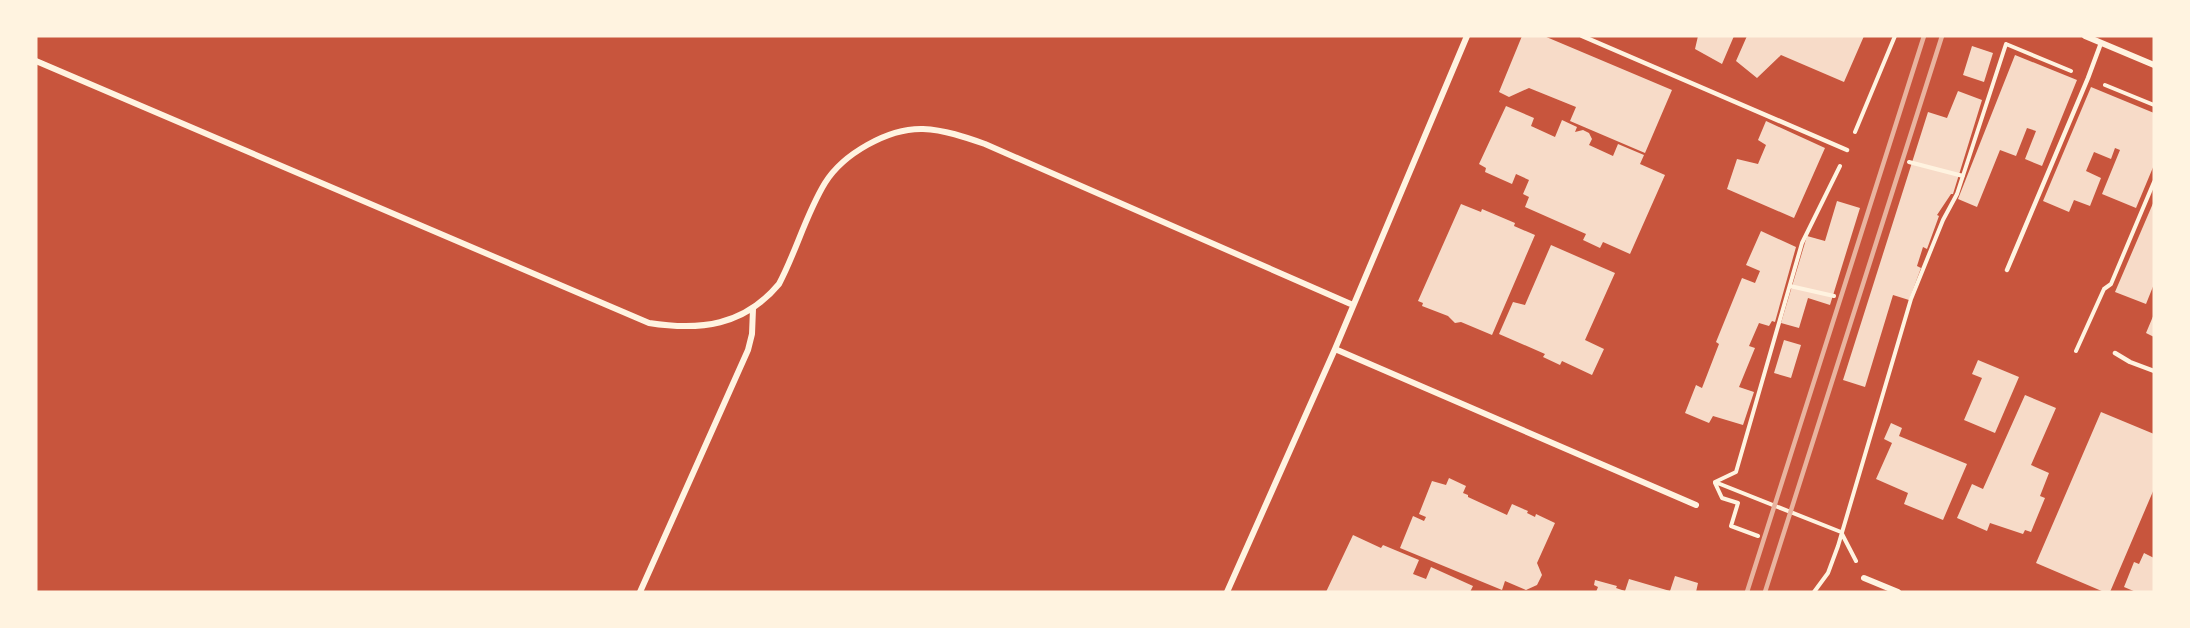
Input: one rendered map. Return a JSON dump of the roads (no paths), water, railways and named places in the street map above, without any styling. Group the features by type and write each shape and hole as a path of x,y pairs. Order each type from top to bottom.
{"street":[{"path":"1227,592 1335,349 1467,36"},
{"path":"2085,36 2154,65"},
{"path":"36,61 649,323 676,327 703,326 727,321 753,309 779,284 821,192 840,165 859,149 879,140 900,132 920,129 957,134 985,144 1353,305"},
{"path":"640,592 748,350 752,334 753,309"},
{"path":"1335,349 1696,505"},
{"path":"1864,578 1898,592"}],"lane":[{"path":"1582,36 1847,150"},
{"path":"2007,270 2101,43"},
{"path":"2115,353 2130,362 2154,371"}],"railway":[{"path":"1747,592 1924,36"},
{"path":"1765,592 1942,36"}]}
